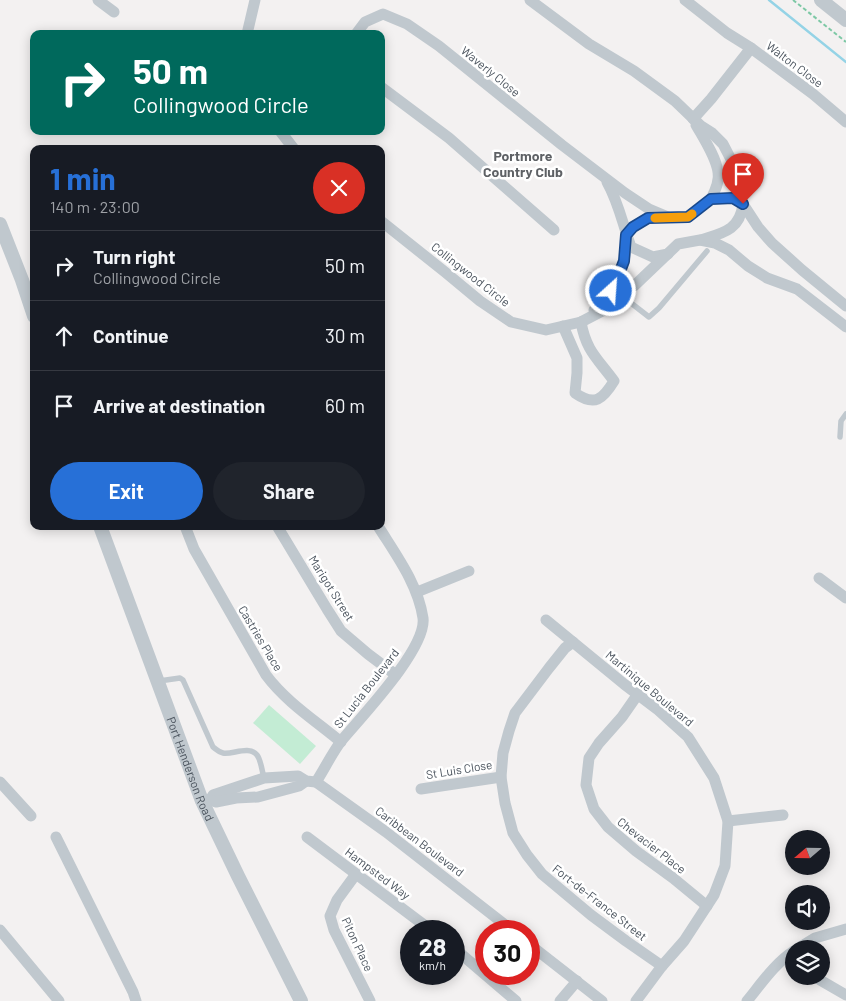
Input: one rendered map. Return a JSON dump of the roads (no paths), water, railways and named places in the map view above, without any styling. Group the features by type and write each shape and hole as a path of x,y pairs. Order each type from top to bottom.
{"street":[{"path":"98,0 114,12"},
{"path":"248,30 255,0"},
{"path":"530,0 589,44 640,76 675,101 693,119 712,133 723,144 737,171 743,204 758,227 772,243 846,306"},
{"name":"Walton Close","path":"685,0 727,33 751,48 813,94 846,122"},
{"path":"821,0 846,20"},
{"name":"Waverly Close","path":"359,30 365,22 383,14 407,24 439,46 562,146 605,178 649,210 668,217"},
{"path":"693,119 751,48"},
{"path":"385,90 449,138 554,230"},
{"path":"668,254 653,257 644,253 631,247 626,235 633,227 648,218 688,217 711,199 716,190 719,174 710,151 693,119"},
{"path":"283,135 291,145"},
{"name":"Waverly Close","path":"605,178 622,215 626,235"},
{"path":"711,199 733,198 743,204"},
{"name":"Collingwood Circle","path":"385,224 480,301 511,322 546,330 581,322 604,310 622,296 678,244 700,240 726,231 739,221 743,204"},
{"path":"0,224 30,304"},
{"name":"Collingwood Circle","path":"581,322 604,301 616,282 624,261 626,235"},
{"path":"700,240 715,243 729,250 748,266 767,278 797,289 846,327"},
{"path":"563,326 577,358 575,393 583,398 596,400 607,394 614,381 586,343 581,322"},
{"name":"Port Henderson Road","path":"101,530 157,682 238,876 301,1001"},
{"name":"Castries Place","path":"187,530 194,549 266,675 288,699 341,742"},
{"name":"Marigot Street","path":"279,530 341,631 396,675"},
{"name":"St Lucia Boulevard","path":"311,782 396,675 418,642 423,620 417,592 380,530"},
{"path":"417,592 469,572"},
{"path":"819,578 846,598"},
{"name":"Martinique Boulevard","path":"546,620 657,709 688,738 714,778 728,821 725,866 714,895 684,941 662,966 636,1001"},
{"name":"Fort-de-France Street","path":"573,642 565,648 515,713 503,752 501,777 505,803 513,833 542,874 591,915 662,966"},
{"name":"Chevacier Place","path":"638,694 589,758 586,785 594,809 608,828 707,906"},
{"name":"Caribbean Boulevard","path":"206,800 213,795 264,778 298,776 311,782 386,832 499,920"},
{"name":"St Luis Close","path":"422,789 501,777"},
{"path":"0,782 31,816"},
{"path":"206,800 216,802 236,798 258,797 311,782"},
{"path":"728,821 783,815"},
{"path":"56,837 136,1001"},
{"name":"Hampsted Way","path":"307,837 417,920"},
{"name":"Piton Place","path":"356,874 337,900 330,916 334,930 370,1001"},
{"path":"812,940 846,929"},
{"path":"0,930 59,1001"},
{"path":"540,953 602,1001"},
{"path":"465,957 516,1001"},
{"path":"747,1001 785,957"},
{"path":"560,1001 576,981"},
{"path":"829,985 846,995"}],"lane":[{"path":"622,296 649,317 707,252"},
{"path":"840,437 841,421 846,414"},
{"path":"157,682 180,678 183,680 213,747 225,754 248,750 254,752 258,756 264,778"}],"waterway":[{"path":"769,0 846,62"}],"district":[{"name":"Portmore Country Club","path":"523,164"}]}
